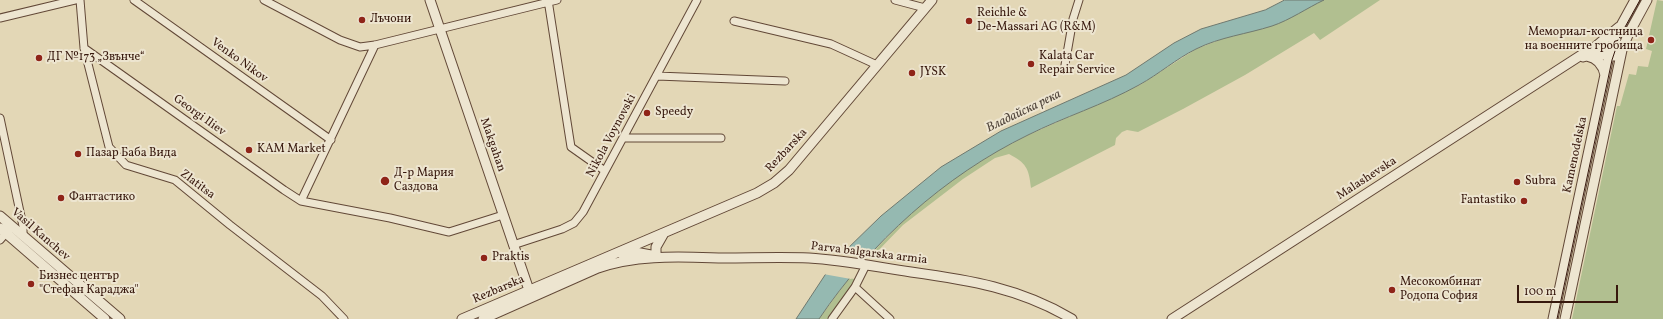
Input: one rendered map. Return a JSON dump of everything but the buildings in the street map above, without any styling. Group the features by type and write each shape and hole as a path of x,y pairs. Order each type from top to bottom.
{"street":[{"path":"0,18 75,0"},
{"name":"Zlatitsa","path":"80,0 84,48 109,147 126,165 175,180 230,225 322,296 344,319"},
{"name":"Venko Nikov","path":"134,0 330,140"},
{"path":"264,0 340,40 360,47 376,46 548,1 557,0"},
{"name":"Makgahan","path":"430,0 530,294"},
{"path":"895,0 925,8"},
{"name":"Rezbarska","path":"483,319 612,254 757,193 774,183 789,170 932,0"},
{"path":"1065,65 1079,0"},
{"name":"Kamenodelska","path":"1553,319 1605,75 1611,52 1621,25 1635,0"},
{"name":"Kamenodelska","path":"1565,319 1621,54 1628,35 1647,0"},
{"path":"548,1 571,148 605,171"},
{"name":"Nikola Voynovski","path":"513,245 562,229 574,223 583,212 696,1"},
{"path":"734,22 831,44 877,65"},
{"path":"1595,47 1621,25"},
{"path":"376,46 301,201 390,218 448,232 503,216"},
{"name":"Malashevska","path":"1172,319 1595,47 1621,54"},
{"name":"Georgi Iliev","path":"84,48 301,201"},
{"name":"Malashevska","path":"1574,60 1585,56 1611,52"},
{"path":"1585,56 1599,61 1605,75"},
{"path":"657,76 786,81"},
{"path":"0,118 23,226 23,236"},
{"path":"622,138 721,138"},
{"name":"Vasil Kanchev","path":"0,216 120,319"},
{"path":"656,257 656,247 664,232"},
{"name":"Vasil Kanchev","path":"2,234 104,319"},
{"name":"Rezbarska","path":"612,254 635,252 656,257"},
{"name":"Rezbarska","path":"462,319 610,264 656,257"},
{"name":"Parva balgarska armia","path":"656,257 809,258 948,276 981,282 1037,301 1072,319"},
{"path":"832,319 855,286 866,265"},
{"path":"855,286 890,319"}],"green space":[{"path":"1324,0 1380,0 1320,40 1314,33 1245,75 1183,109 1138,132 1127,130 1122,132 1116,138 1115,145 1031,188 1028,171 1023,163 1009,154 995,158 963,179 903,225 873,256 869,256 910,214 954,178 999,150 1028,135 1140,85 1196,49"},
{"path":"1657,0 1663,1 1663,319 1572,319 1617,106 1620,106 1629,74 1636,75 1638,66 1648,67 1652,51 1646,49"},
{"path":"866,265 832,319 819,319 849,278 854,279"}],"water":[{"path":"1285,0 1324,0 1279,23 1263,29 1214,41 1196,49 1181,57 1146,81 1098,105 1028,135 967,170 939,191 886,238 839,291 819,319 796,319 825,275 844,252 881,216 941,167 1001,131 1126,75 1174,43 1201,29 1265,10"}],"pier":[{"path":"841,252 872,256 851,279 823,274"}],"tram line":[{"path":"1557,319 1612,60 1620,36 1640,0"}],"place":[{"name":"Лъчони","path":"362,20"},
{"name":"Reichle & De-Massari AG (R&M)","path":"969,21"},
{"name":"Мемориал-костница на военните гробища","path":"1651,40"},
{"name":"ДГ №173 „Звънче“","path":"39,58"},
{"name":"Kalata Car Repair Service","path":"1031,64"},
{"name":"JYSK","path":"912,73"},
{"name":"Speedy","path":"647,113"},
{"name":"KAM Market","path":"249,150"},
{"name":"Пазар Баба Вида","path":"78,154"},
{"name":"Д-р Мария Саздова","path":"385,181"},
{"name":"Subra","path":"1517,182"},
{"name":"Фантастико","path":"61,198"},
{"name":"Fantastiko","path":"1524,201"},
{"name":"Praktis","path":"484,258"},
{"name":"Бизнес център \"Стефан Караджа\"","path":"31,284"},
{"name":"Месокомбинат Родопа София","path":"1392,290"}],"water label":[{"name":"Владайска река","path":"1024,112"}]}
